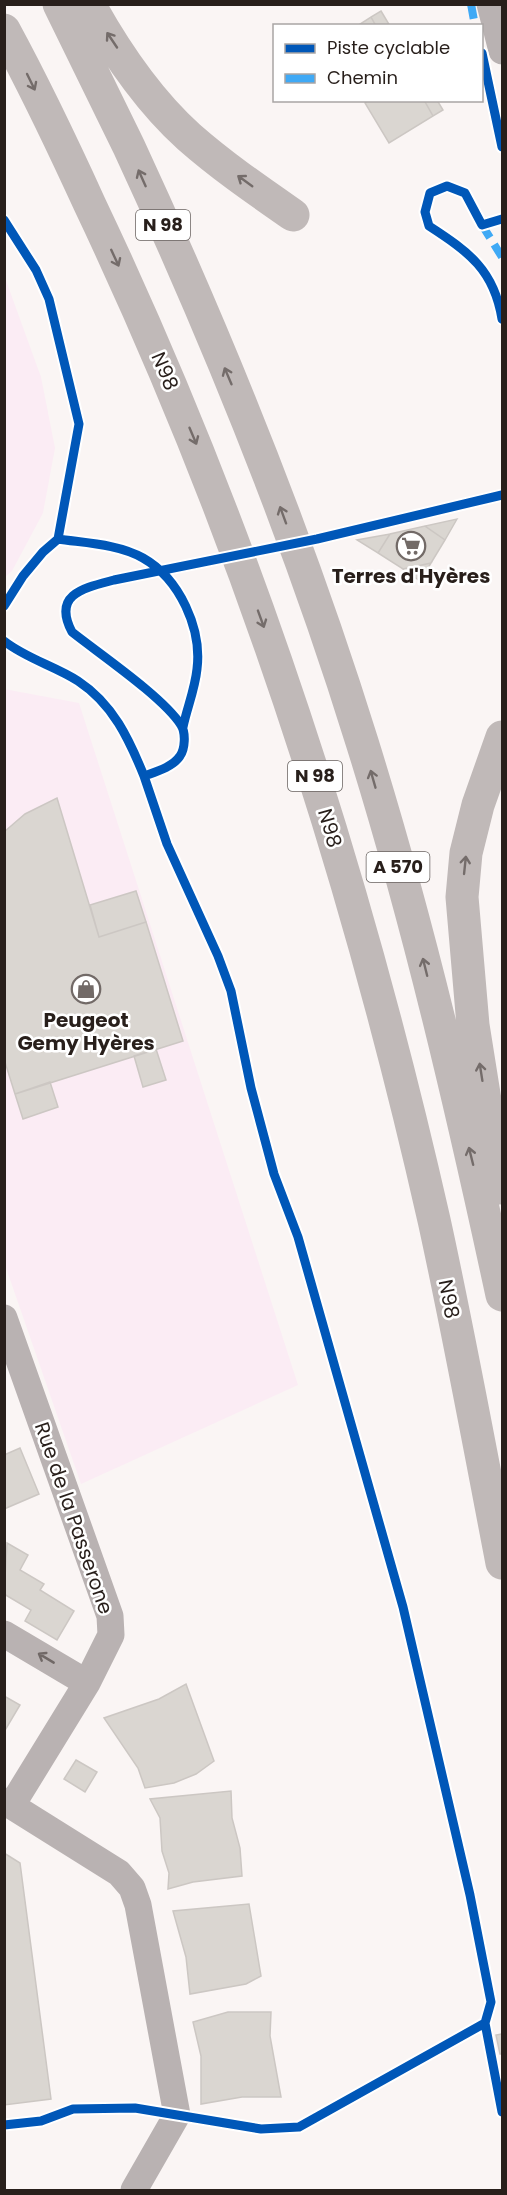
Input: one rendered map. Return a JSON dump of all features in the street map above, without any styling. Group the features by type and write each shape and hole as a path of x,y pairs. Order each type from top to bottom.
{"highway":[{"name":"N 98","path":"59,4 133,158 259,450 365,752 417,931 502,1295"},
{"path":"89,4 134,72 188,136 238,177 293,215"},
{"name":"N98","path":"4,30 138,305 201,455 309,755 362,938 434,1219 502,1563"},
{"path":"502,737 477,805 466,853 462,897 473,1025 502,1213"}],"street":[{"path":"490,4 502,51"},
{"name":"Rue de la Passerone","path":"4,1318 110,1616 111,1635 87,1683 8,1803"},
{"path":"4,1634 87,1683"},
{"path":"8,1803 119,1873 132,1888 138,1905 177,2115 134,2190"}],"shaded area":[{"path":"4,275 41,377 55,448 43,513 12,571 5,577"},
{"path":"4,689 79,703 298,1385 81,1484 5,1265"}],"building":[{"path":"381,11 389,24 375,24 371,17"},
{"path":"371,17 375,24 360,24"},
{"path":"425,102 433,116 389,143 365,103"},
{"path":"425,102 438,102 443,110 433,116"},
{"path":"457,519 445,540 425,526"},
{"name":"Terres d'Hyères","path":"425,526 445,540 431,563 403,569 378,553 390,534"},
{"path":"390,534 378,553 357,540"},
{"path":"431,563 420,581 403,569"},
{"name":"Peugeot Gemy Hyères","path":"57,798 99,937 146,922 183,1041 15,1094 4,1059 4,832 25,814"},
{"path":"136,891 146,922 99,937 90,905"},
{"path":"156,1049 166,1080 143,1087 134,1056"},
{"path":"50,1082 58,1107 23,1119 15,1094"},
{"path":"20,1448 39,1494 4,1509 4,1455"},
{"path":"7,1543 28,1555 20,1570 44,1584 40,1590 74,1611 57,1640 25,1621 31,1610 4,1594"},
{"path":"186,1684 214,1761 196,1774 174,1783 145,1788 138,1768 104,1718 159,1699"},
{"path":"4,1696 20,1705 4,1732"},
{"path":"76,1760 97,1772 85,1792 64,1779"},
{"path":"231,1791 232,1818 240,1848 242,1876 193,1882 168,1889 169,1873 162,1851 160,1818 150,1799"},
{"path":"4,1853 20,1863 51,2099 4,2105"},
{"path":"249,1904 261,1976 246,1984 190,1994 186,1957 173,1911"},
{"path":"228,2012 271,2012 270,2036 281,2097 242,2097 201,2104 201,2056 193,2022"},
{"path":"502,2034 502,2054 500,2054 496,2035"}],"marked path":[{"path":"471,4 475,24"},
{"path":"482,225 502,257"}],"cycle path":[{"path":"483,58 502,147"},
{"path":"502,219 482,225 465,193 447,186 430,193 425,212 429,226 468,254 486,275 493,287 502,319"},
{"path":"4,220 36,270 49,299 79,424 58,539 43,552 23,576 4,606"},
{"path":"502,495 317,539 114,580 82,590 74,595 66,609 72,632 146,689 183,728 184,745 177,760 164,769 144,776 167,844 218,956 231,991 251,1088 274,1174 298,1237 403,1607 470,1895 491,2002 485,2023 502,2112"},
{"path":"58,539 102,545 134,553 156,567 178,592 192,622 198,654 195,684 183,727"},
{"path":"4,641 22,653 78,681 101,700 126,736 144,776"},
{"path":"4,2125 41,2121 73,2109 135,2108 261,2129 299,2127 485,2023"}],"place":[{"name":"Terres d'Hyères","path":"411,546"},
{"name":"Peugeot Gemy Hyères","path":"86,989"}]}
